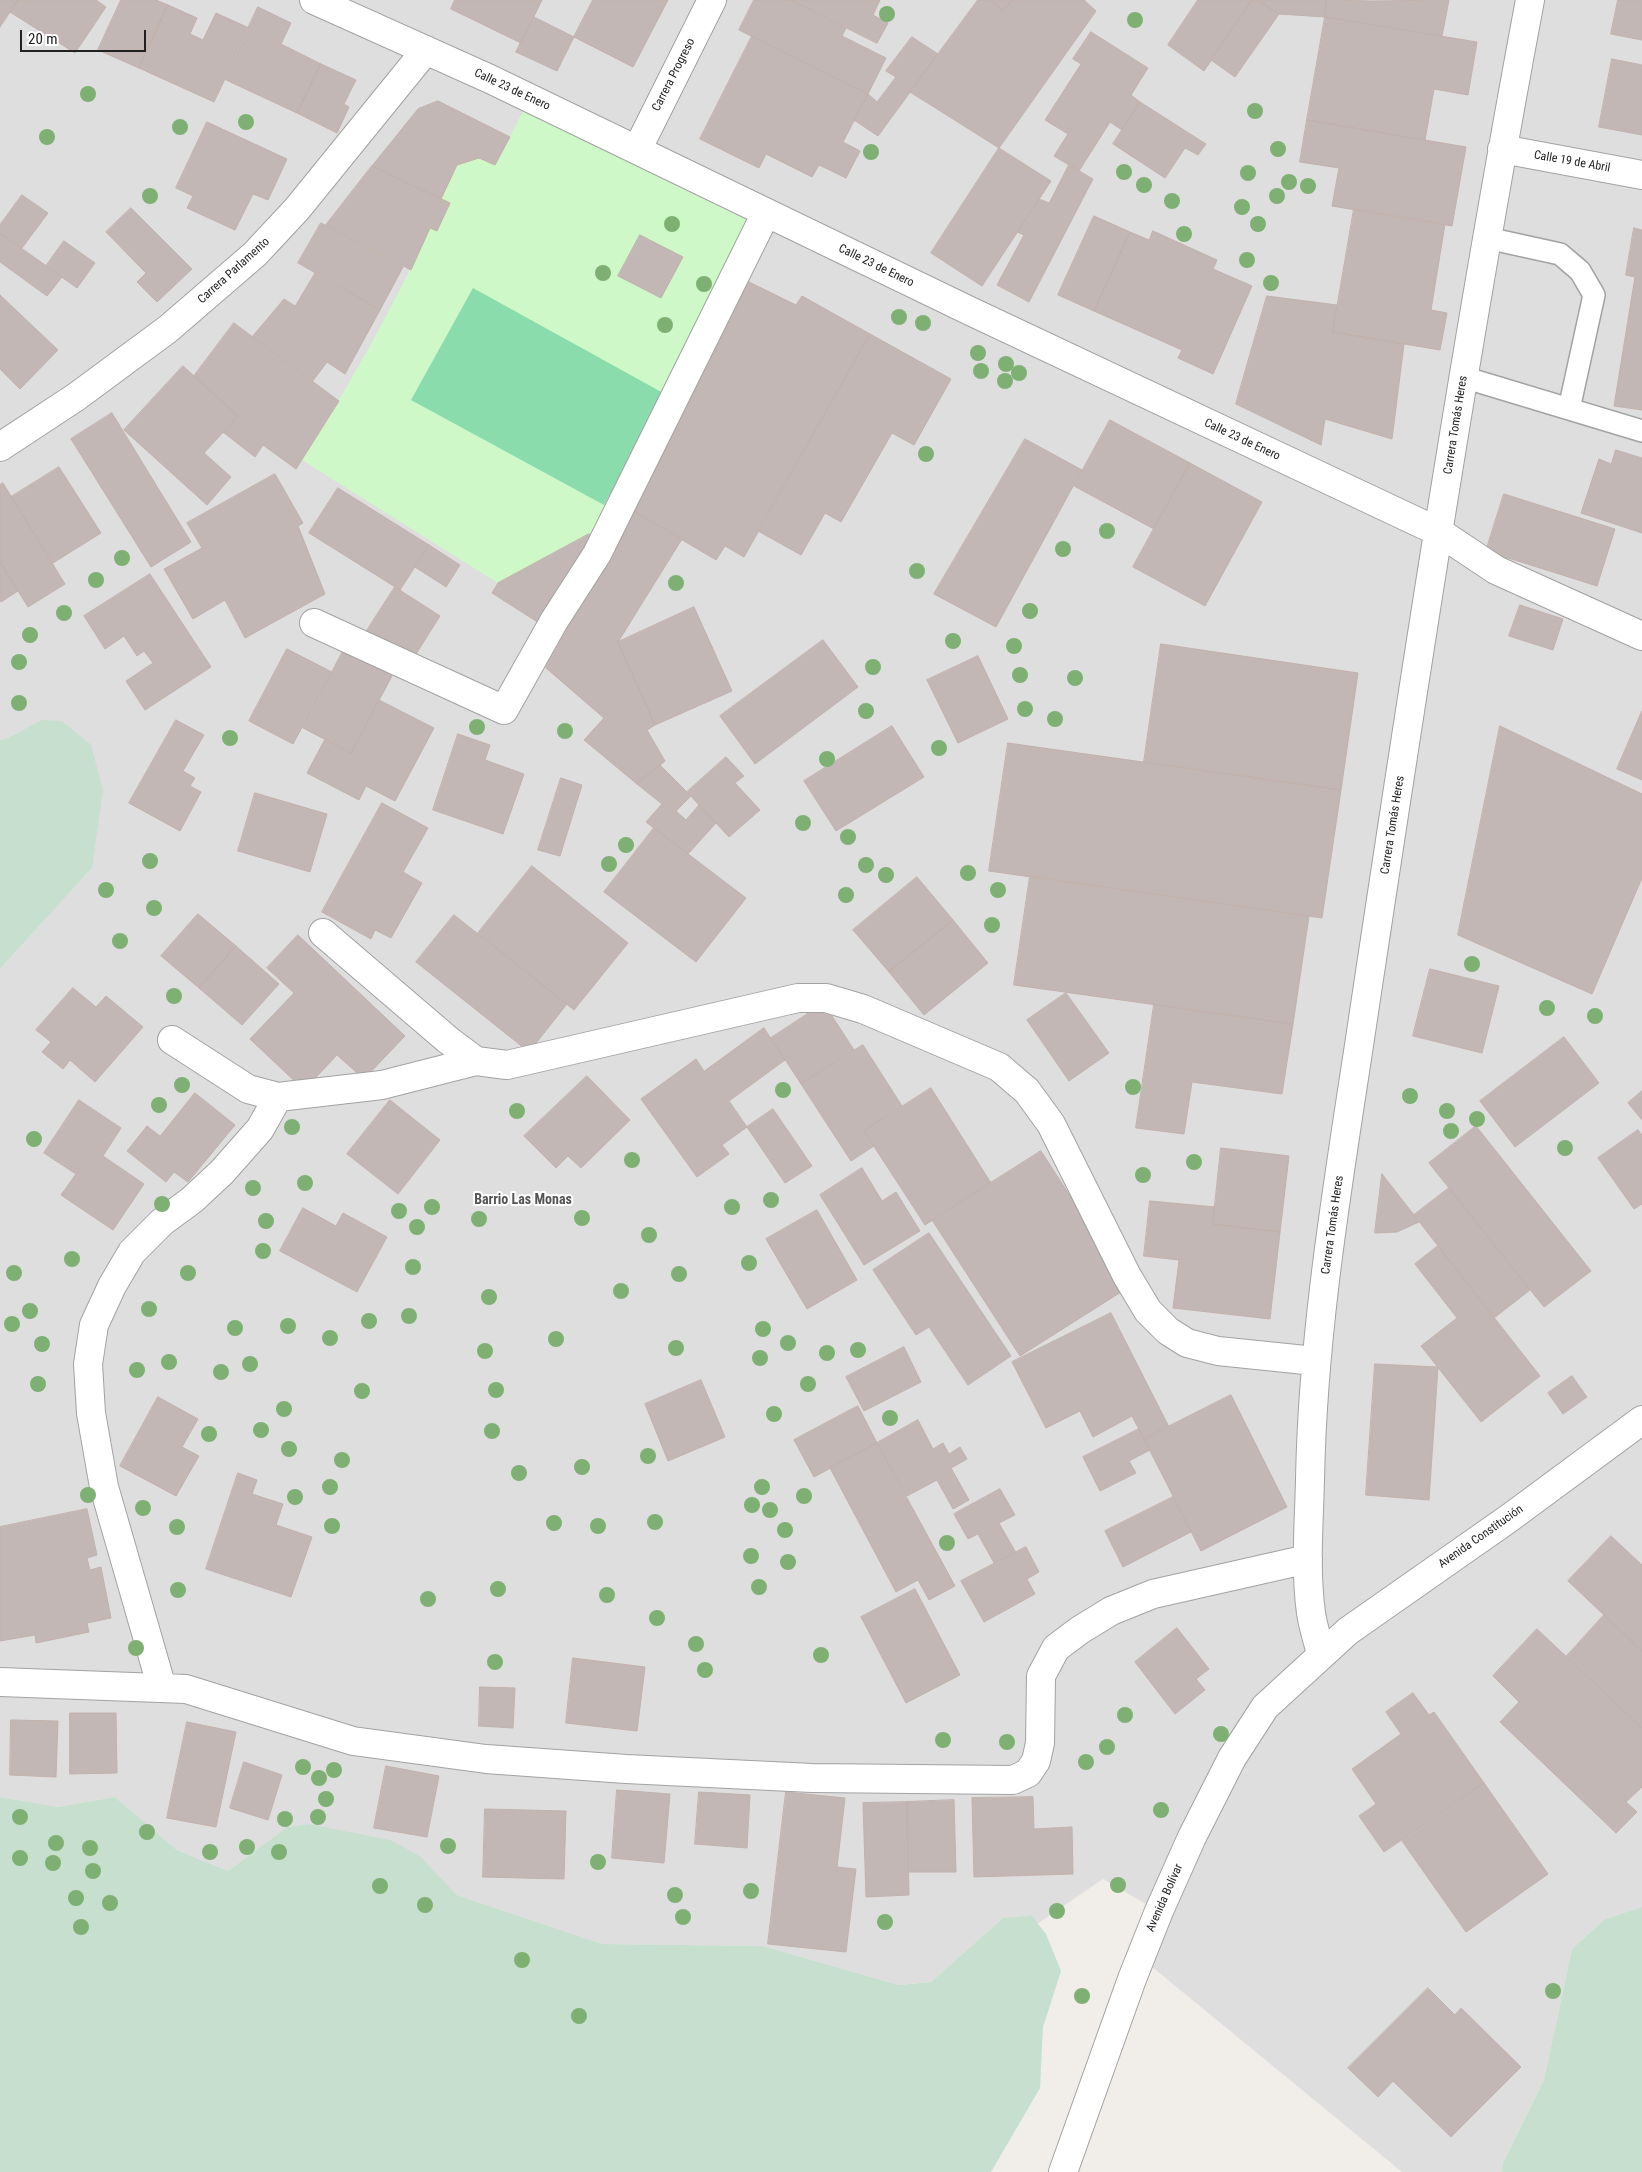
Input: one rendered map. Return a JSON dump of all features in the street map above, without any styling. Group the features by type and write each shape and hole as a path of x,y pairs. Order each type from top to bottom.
{"street":[{"name":"Calle 23 de Enero","path":"314,0 490,79 1050,350 1439,532 1496,570 1642,636"},
{"name":"Carrera Progreso","path":"636,150 712,0"},
{"name":"Carrera Tomás Heres","path":"1321,1654 1311,1613 1308,1559 1310,1445 1315,1361 1331,1234 1463,377 1530,0"},
{"name":"Carrera Parlamento","path":"0,447 76,397 168,329 255,254 297,209 426,50"},
{"name":"Calle 19 de Abril","path":"1502,149 1642,175"},
{"path":"314,623 504,710 554,622 597,554 766,213"},
{"path":"323,933 448,1040 476,1061"},
{"path":"172,1040 248,1089 278,1097 382,1085 476,1061 507,1065 798,998 826,998 863,1009 1000,1067 1027,1091 1051,1124 1127,1276 1148,1311 1168,1331 1187,1343 1218,1351 1315,1361"},
{"path":"162,1688 103,1477 91,1413 88,1364 94,1325 112,1286 132,1252 162,1222 192,1200 222,1172 260,1129 278,1097"},
{"name":"Avenida Constitución","path":"1321,1654 1348,1630 1508,1519 1642,1420"},
{"path":"0,1682 186,1689 353,1741 486,1759 626,1769 812,1778 1013,1780 1028,1773 1036,1761 1040,1743 1041,1676 1056,1648 1080,1630 1111,1610 1153,1594 1308,1559"},
{"name":"Avenida Bolívar","path":"1063,2172 1158,1911 1197,1828 1232,1758 1265,1706 1321,1654"}],"lane":[{"path":"1487,238 1560,254 1580,271 1594,295 1569,409"},
{"path":"1463,377 1642,431"}],"shaded area":[{"path":"0,0 1642,0 1642,1907 1605,1919 1572,1949 1544,2080 1503,2163 1502,2172 1402,2172 1140,1957 1158,1911 1103,1879 1037,1924 1030,1915 1003,1918 931,1982 899,1985 763,1946 602,1944 457,1895 420,1856 308,1824 287,1827 228,1871 177,1850 115,1797 58,1807 0,1797 0,969 92,868 6,739 0,740"}],"green space":[{"path":"530,98 766,213 603,542 498,583 302,460 370,346 430,228 437,231 441,199 457,165 479,158 495,165"},
{"path":"473,288 665,394 604,505 411,400"},
{"path":"42,720 62,721 91,745 103,790 92,868 0,969 0,740 6,739"},
{"path":"0,1797 58,1807 115,1797 177,1850 228,1871 287,1827 308,1824 390,1840 420,1856 457,1895 602,1944 763,1946 899,1985 931,1982 1003,1918 1031,1915 1046,1934 1061,1971 1043,2027 1040,2088 991,2172 0,2172"},
{"path":"1642,1907 1642,2172 1502,2172 1503,2163 1544,2080 1572,1949 1605,1919"}],"building":[{"path":"0,0 18,0 0,27"},
{"path":"18,0 96,0 106,7 75,53 10,12"},
{"path":"121,0 156,0 168,5 139,68 98,50"},
{"path":"455,0 542,0 521,43 451,9"},
{"path":"593,0 668,0 633,67 574,37"},
{"path":"754,0 791,0 846,28 842,36 886,58 868,94 739,30"},
{"path":"791,0 880,0 873,15 888,23 877,43"},
{"path":"978,0 991,0 1003,11 1012,0 1084,0 1096,11 999,148 910,92"},
{"path":"991,0 1012,0 1003,11"},
{"path":"1198,0 1252,0 1204,71 1168,45"},
{"path":"1252,0 1258,0 1279,14 1235,77 1211,60"},
{"path":"1258,0 1327,0 1325,17 1279,14"},
{"path":"1327,0 1449,0 1442,36 1325,17"},
{"path":"1618,0 1642,0 1642,40 1611,34"},
{"path":"168,5 197,18 190,34 203,40 216,13 249,28 214,102 139,68"},
{"path":"258,7 291,23 281,44 321,64 297,113 224,79"},
{"path":"534,17 574,37 557,71 516,52"},
{"path":"1325,17 1477,42 1468,95 1434,89 1425,140 1307,120"},
{"path":"1091,32 1148,68 1131,95 1140,102 1122,130 1110,122 1079,171 1054,156 1068,134 1045,120 1081,64 1073,59"},
{"path":"752,36 868,94 843,142 860,151 846,178 819,165 812,177 766,154 759,168 700,139"},
{"path":"912,37 938,54 878,136 854,120 868,94 877,102 896,77 886,71"},
{"path":"1612,59 1642,65 1642,135 1599,127"},
{"path":"321,64 356,80 344,104 349,107 337,133 297,113"},
{"path":"438,101 510,137 495,165 479,158 457,165 441,199 372,166 418,109"},
{"path":"1140,102 1206,144 1198,155 1185,148 1165,178 1113,144"},
{"path":"1307,120 1466,147 1452,226 1332,206 1339,168 1300,162"},
{"path":"207,122 287,159 268,200 253,194 235,230 187,208 193,196 176,188"},
{"path":"999,148 1051,181 982,286 931,253"},
{"path":"1069,165 1093,179 1029,302 997,285 1024,235 1017,232 1039,199 1049,203"},
{"path":"372,166 450,203 437,231 430,228 411,270 326,225"},
{"path":"22,195 48,213 22,248 0,233 0,225"},
{"path":"131,208 192,269 157,302 137,282 146,273 106,232"},
{"path":"1354,209 1445,224 1431,310 1447,313 1440,350 1333,332"},
{"path":"1094,216 1130,232 1094,311 1058,295"},
{"path":"321,223 403,267 380,310 298,263"},
{"path":"1634,228 1642,230 1642,410 1614,406 1635,277 1626,275"},
{"path":"1153,231 1217,260 1213,269 1252,286 1213,374 1178,358 1182,350 1094,311 1130,232 1149,240"},
{"path":"0,233 62,277 47,296 0,262"},
{"path":"640,235 683,257 661,298 618,276"},
{"path":"64,241 95,263 77,288 46,266"},
{"path":"316,272 380,310 345,374 327,362 312,382 252,337 284,299 295,306"},
{"path":"749,282 796,305 802,296 870,334 744,557 725,546 716,560 632,510"},
{"path":"0,295 58,350 20,389 0,369"},
{"path":"1267,296 1337,305 1333,332 1404,344 1392,439 1325,419 1321,445 1236,404"},
{"path":"234,323 339,401 296,469 263,445 255,457 223,432 238,416 194,376"},
{"path":"870,334 951,379 914,445 892,433 841,522 825,513 801,555 758,531"},
{"path":"183,366 238,416 204,453 231,477 207,505 124,430"},
{"path":"112,413 191,542 151,567 71,439"},
{"path":"1110,420 1190,463 1154,529 1074,486"},
{"path":"1025,439 1082,470 996,627 934,594"},
{"path":"1616,450 1642,458 1642,533 1581,513 1599,459 1611,464"},
{"path":"1190,463 1262,502 1205,606 1133,567"},
{"path":"59,467 101,533 53,563 11,497"},
{"path":"275,474 303,523 298,526 325,594 245,638 225,600 193,619 164,569 202,548 187,523"},
{"path":"3,483 65,584 28,607 0,562 0,485"},
{"path":"338,488 429,545 400,590 309,533"},
{"path":"1504,494 1615,529 1597,586 1486,551"},
{"path":"632,510 682,539 618,642 655,725 647,730 665,761 637,784 584,740 604,718 546,668"},
{"path":"589,534 596,538 539,623 492,593 498,583"},
{"path":"429,545 460,565 446,587 415,567"},
{"path":"0,562 18,591 1,602 0,599"},
{"path":"150,574 211,667 145,710 126,681 153,663 144,651 137,656 124,636 105,649 84,616"},
{"path":"395,587 440,616 411,662 364,635"},
{"path":"1520,605 1563,619 1553,650 1509,636"},
{"path":"694,607 732,691 655,725 618,642"},
{"path":"823,640 858,687 755,764 720,716"},
{"path":"1161,644 1358,673 1341,790 1144,762"},
{"path":"287,649 332,672 293,744 249,721"},
{"path":"343,651 392,676 351,753 303,728"},
{"path":"978,656 1008,719 958,743 927,680"},
{"path":"379,700 434,728 395,801 366,786 359,800 307,773 325,739 351,753"},
{"path":"1642,711 1642,780 1617,769"},
{"path":"176,720 204,735 183,771 195,778 190,786 201,792 180,831 129,803"},
{"path":"892,726 924,777 836,831 804,781"},
{"path":"1500,726 1642,794 1642,878 1592,994 1458,935"},
{"path":"458,734 490,745 485,760 524,774 503,834 433,810"},
{"path":"1008,743 1341,790 1322,918 989,871"},
{"path":"726,757 744,776 735,783 760,810 729,837 687,792"},
{"path":"660,765 691,796 676,811 686,820 699,805 716,823 688,854 646,822 662,804 637,784"},
{"path":"561,778 582,785 560,856 538,850"},
{"path":"255,793 327,814 310,872 238,851"},
{"path":"382,803 428,828 403,872 422,883 391,938 375,930 371,939 322,912"},
{"path":"654,828 746,898 696,962 604,892"},
{"path":"532,866 628,943 574,1010 478,933"},
{"path":"1030,876 1309,916 1293,1024 1014,985"},
{"path":"917,877 953,920 889,972 853,930"},
{"path":"198,914 236,946 199,988 161,956"},
{"path":"454,915 567,1004 529,1052 416,962"},
{"path":"953,920 988,963 924,1015 889,972"},
{"path":"298,935 405,1036 364,1079 337,1055 304,1090 250,1039 294,993 267,968"},
{"path":"236,946 279,984 242,1025 199,988"},
{"path":"1430,969 1499,986 1482,1053 1413,1036"},
{"path":"73,988 96,1007 106,996 143,1027 95,1082 70,1060 63,1069 42,1052 51,1042 36,1030"},
{"path":"1066,993 1109,1053 1069,1081 1027,1020"},
{"path":"1154,1005 1293,1024 1282,1094 1192,1082 1184,1134 1136,1128"},
{"path":"812,1011 832,1016 854,1050 801,1084 771,1038"},
{"path":"764,1028 785,1060 729,1101 747,1127 722,1145 729,1154 697,1177 641,1099 696,1059 704,1071"},
{"path":"1564,1037 1599,1083 1515,1147 1480,1101"},
{"path":"863,1045 902,1106 864,1131 874,1146 851,1161 801,1084"},
{"path":"587,1076 630,1120 581,1168 568,1156 556,1168 524,1136"},
{"path":"931,1088 991,1183 925,1225 864,1131"},
{"path":"1642,1091 1642,1120 1628,1103"},
{"path":"195,1093 235,1125 188,1182 174,1172 166,1182 127,1151 147,1126 160,1136"},
{"path":"79,1100 121,1128 103,1156 144,1184 113,1230 61,1195 76,1174 44,1153"},
{"path":"390,1100 440,1140 398,1194 347,1154"},
{"path":"773,1109 812,1166 785,1183 747,1127"},
{"path":"1476,1126 1591,1271 1544,1307 1429,1163"},
{"path":"1638,1130 1642,1135 1642,1204 1634,1209 1598,1158"},
{"path":"1221,1148 1289,1156 1280,1232 1213,1224"},
{"path":"1041,1151 1129,1287 1020,1356 932,1220"},
{"path":"862,1168 882,1201 896,1192 920,1231 864,1265 820,1195"},
{"path":"1382,1174 1419,1222 1397,1232 1375,1233"},
{"path":"1449,1188 1530,1290 1494,1318 1414,1215"},
{"path":"1150,1201 1215,1207 1213,1224 1280,1232 1270,1319 1173,1308 1179,1260 1144,1256"},
{"path":"303,1208 336,1226 343,1213 387,1237 357,1292 280,1251"},
{"path":"817,1210 857,1280 807,1309 766,1239"},
{"path":"929,1233 1011,1356 968,1385 929,1327 916,1335 873,1270"},
{"path":"1438,1246 1540,1376 1481,1422 1421,1346 1457,1318 1415,1264"},
{"path":"1111,1313 1169,1427 1144,1439 1132,1416 1093,1437 1080,1411 1046,1428 1012,1362"},
{"path":"904,1347 921,1382 864,1411 846,1377"},
{"path":"1375,1364 1438,1367 1429,1500 1366,1495"},
{"path":"1572,1376 1587,1397 1563,1414 1548,1393"},
{"path":"701,1380 725,1437 668,1461 645,1404"},
{"path":"1231,1395 1287,1507 1201,1551 1144,1439"},
{"path":"158,1397 198,1419 182,1447 199,1456 176,1496 120,1466"},
{"path":"858,1406 877,1443 814,1477 794,1440"},
{"path":"918,1420 933,1449 943,1443 949,1454 960,1447 967,1459 951,1468 969,1500 953,1509 937,1480 907,1496 877,1443"},
{"path":"1139,1429 1150,1450 1129,1461 1136,1473 1100,1491 1083,1457"},
{"path":"877,1443 955,1586 929,1600 918,1580 896,1592 830,1468"},
{"path":"238,1473 257,1480 252,1494 283,1504 276,1525 312,1537 291,1597 206,1569"},
{"path":"1000,1489 1015,1515 999,1523 1016,1553 994,1563 978,1534 968,1539 954,1514"},
{"path":"1173,1497 1191,1532 1123,1567 1105,1531"},
{"path":"87,1509 97,1555 87,1558 90,1570 101,1567 111,1618 87,1623 89,1632 36,1643 35,1635 0,1641 0,1527"},
{"path":"1611,1536 1642,1565 1642,1651 1568,1581"},
{"path":"1026,1547 1039,1572 1027,1579 1035,1594 984,1622 961,1581"},
{"path":"915,1589 960,1675 906,1703 861,1617"},
{"path":"1604,1615 1642,1651 1642,1728 1566,1657"},
{"path":"1177,1628 1209,1669 1196,1679 1205,1690 1175,1714 1135,1662"},
{"path":"1537,1629 1642,1728 1642,1787 1626,1802 1637,1812 1616,1833 1500,1722 1519,1702 1493,1676"},
{"path":"573,1658 645,1667 637,1731 566,1723"},
{"path":"480,1687 515,1688 513,1728 479,1726"},
{"path":"1413,1693 1429,1715 1434,1712 1484,1783 1384,1852 1359,1816 1376,1804 1352,1769 1401,1734 1386,1712"},
{"path":"70,1713 116,1713 117,1773 70,1774"},
{"path":"11,1720 58,1721 56,1777 10,1775"},
{"path":"187,1722 236,1732 216,1827 167,1818"},
{"path":"244,1762 282,1775 268,1820 230,1808"},
{"path":"386,1766 439,1776 427,1837 374,1828"},
{"path":"1484,1783 1548,1874 1466,1932 1402,1841"},
{"path":"617,1790 670,1794 664,1863 612,1858"},
{"path":"699,1792 750,1795 747,1848 695,1844"},
{"path":"786,1792 845,1798 837,1867 856,1869 846,1952 768,1944"},
{"path":"1033,1797 1034,1829 1072,1827 1073,1874 974,1877 972,1798"},
{"path":"954,1800 956,1872 908,1872 907,1802"},
{"path":"907,1802 909,1895 866,1897 863,1803"},
{"path":"485,1809 566,1811 564,1879 483,1877"},
{"path":"1428,1988 1455,2015 1461,2008 1521,2067 1451,2137 1393,2081 1378,2097 1348,2068"}],"district":[{"name":"Barrio Las Monas","path":"523,1200"}]}
